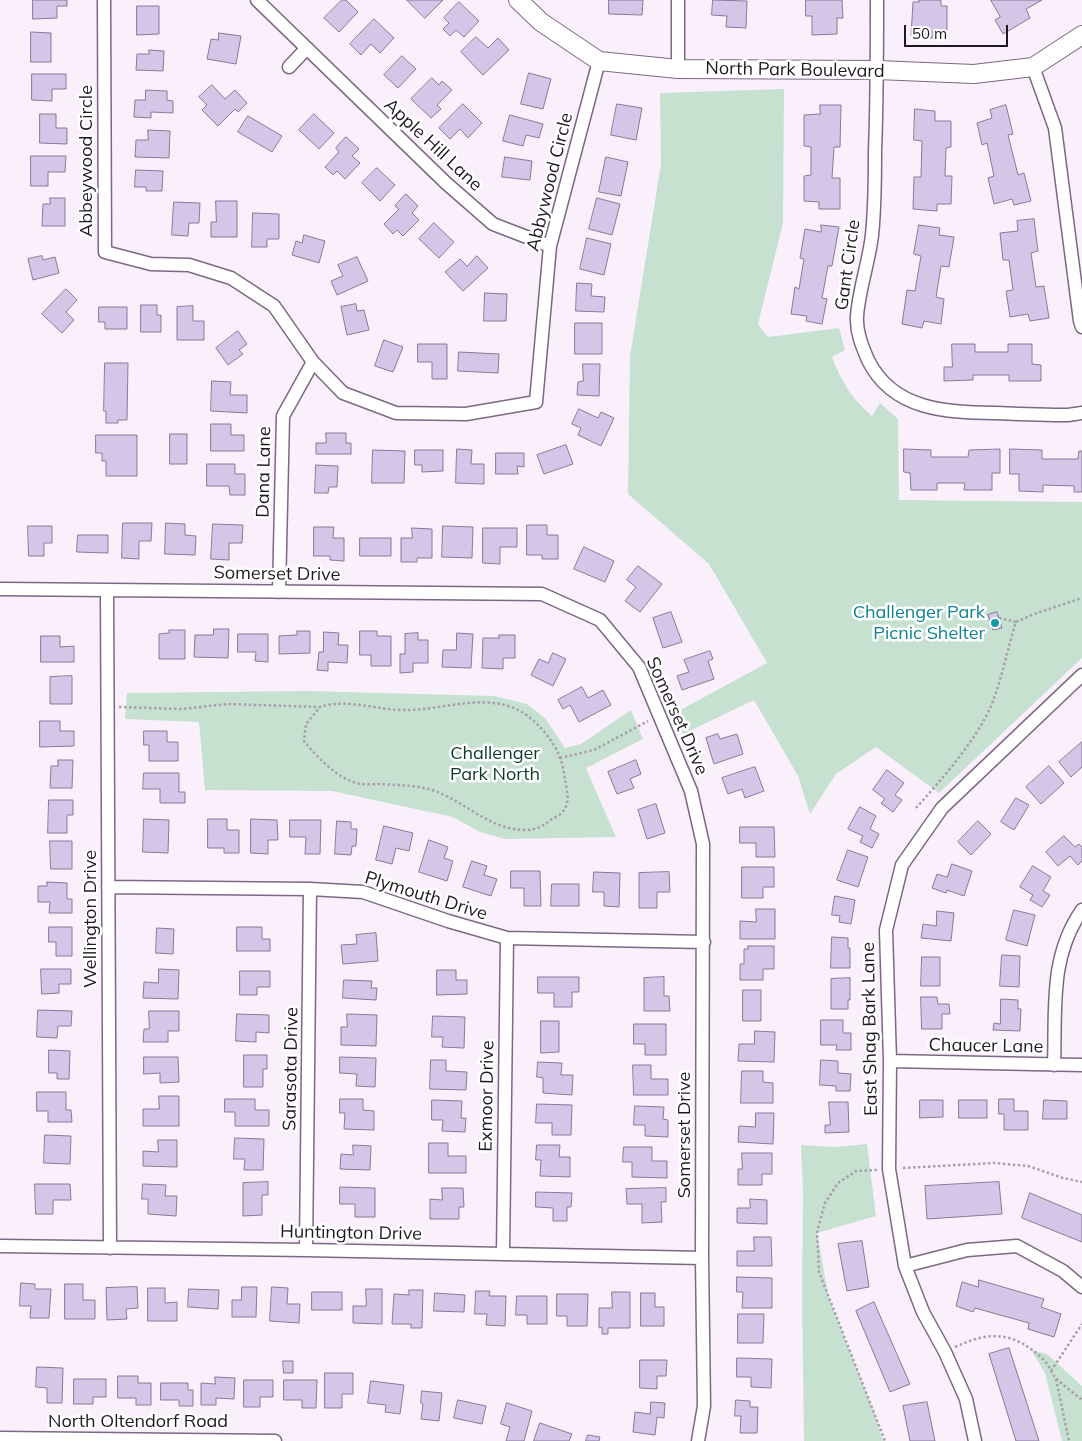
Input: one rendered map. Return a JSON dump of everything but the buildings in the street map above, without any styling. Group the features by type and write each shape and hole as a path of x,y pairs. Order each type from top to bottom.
{"street":[{"name":"Abbeywood Circle","path":"104,0 105,252 152,264 189,265 232,278 274,306 314,362 343,393 396,413 466,414 536,402"},
{"name":"Apple Hill Lane","path":"257,0 446,183 493,224 550,246"},
{"name":"North Park Boulevard","path":"518,0 542,22 600,61 678,69 878,70 974,74 1033,67 1082,35"},
{"path":"678,0 678,69"},
{"name":"Gant Circle","path":"877,0 878,70 872,236 857,316 858,335 875,374 905,398 919,405 935,409 985,413 1068,415 1082,413"},
{"path":"289,67 307,48"},
{"name":"Abbywood Circle","path":"536,402 550,246 600,61"},
{"path":"1033,67 1055,128 1082,327"},
{"name":"Dana Lane","path":"279,592 283,416 314,362"},
{"name":"Somerset Drive","path":"0,589 542,594 600,620 639,667 691,791 704,844 702,1258 704,1406 698,1441"},
{"name":"Wellington Drive","path":"107,590 110,1248"},
{"name":"East Shag Bark Lane","path":"975,1441 966,1399 923,1312 905,1266 889,1169 890,1061 886,930 902,865 942,808 1082,675"},
{"name":"Plymouth Drive","path":"108,887 310,889 363,892 448,921 507,938 704,942"},
{"name":"Sarasota Drive","path":"306,1250 310,889"},
{"path":"1054,1064 1056,980 1059,962 1069,932 1082,910"},
{"name":"Exmoor Drive","path":"502,1254 507,938"},
{"name":"Chaucer Lane","path":"890,1061 1082,1064"},
{"name":"Huntington Drive","path":"0,1246 702,1258"},
{"path":"905,1266 967,1250 1018,1246 1063,1271 1082,1287"},
{"name":"North Oltendorf Road","path":"0,1438 275,1441"}],"path":[{"path":"999,618 1016,622 1082,598"},
{"path":"916,808 944,778 990,707 1016,622"},
{"path":"108,706 182,709 228,704 320,707 330,704 343,704 391,710 421,710 472,702 485,702 522,712 550,738 560,758 568,800 564,810 538,829 523,830 487,819 436,792 412,786 357,784 340,775 313,753 304,741 306,724 320,707"},
{"path":"560,758 594,750 660,716"},
{"path":"1051,1371 1082,1324"},
{"path":"944,1352 975,1338 995,1336 1010,1338 1021,1342 1046,1362 1056,1377 1082,1400"},
{"path":"1056,1377 1069,1441"}],"green space":[{"path":"784,89 783,223 758,324 768,337 839,328 845,350 832,357 848,389 872,416 880,403 898,419 899,500 1082,502 1082,658 939,793 876,747 836,774 810,814 798,776 754,700 683,734 673,714 767,663 709,564 628,494 630,356 661,164 660,93"},
{"name":"Challenger Park North","path":"308,691 494,696 527,704 545,718 565,748 581,744 631,710 643,739 586,768 616,837 505,839 480,832 453,817 332,791 205,790 199,722 125,719 127,693"},
{"path":"867,1144 876,1216 817,1233 829,1299 875,1415 883,1441 804,1441 803,1192 801,1145 835,1147"},
{"path":"1031,1350 1047,1354 1082,1386 1082,1441 1062,1441 1045,1373"}],"place":[{"name":"Challenger Park Picnic Shelter","path":"995,623"}]}
